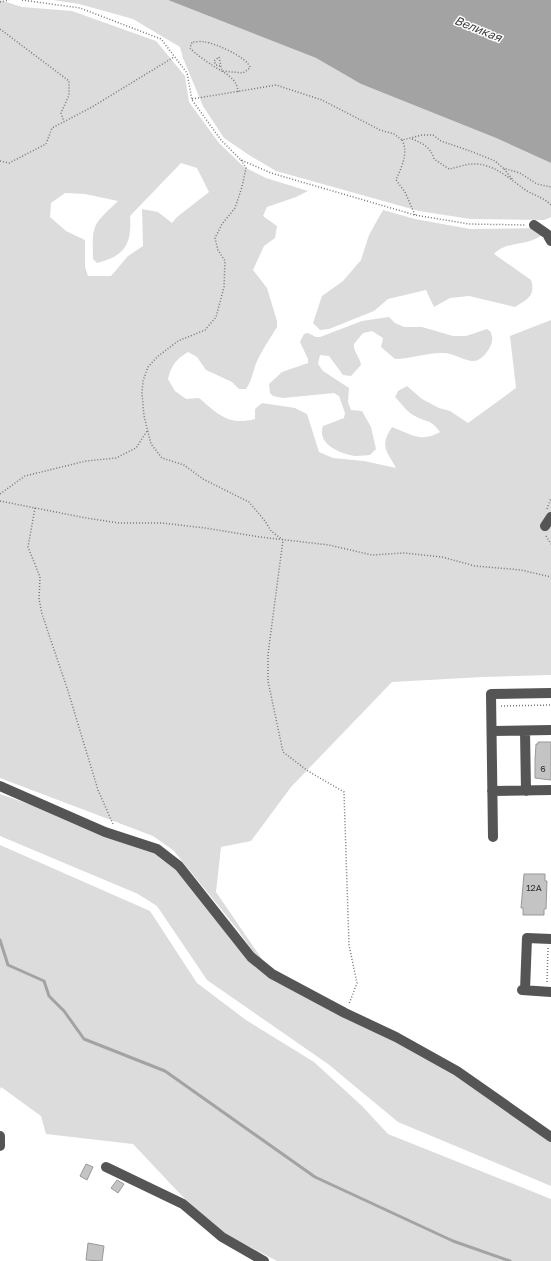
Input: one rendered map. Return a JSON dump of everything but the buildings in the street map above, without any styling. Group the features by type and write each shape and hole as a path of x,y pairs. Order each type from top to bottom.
{"street":[{"path":"534,225 547,234 551,241"},
{"path":"545,526 551,517"},
{"path":"493,837 491,694 551,693"},
{"path":"492,731 551,730"},
{"path":"525,731 526,791"},
{"path":"0,786 105,832 157,849 180,866 251,957 272,974 345,1013 396,1037 457,1071 551,1137"},
{"path":"492,791 551,790"},
{"path":"550,939 527,938 524,990 551,992"},
{"path":"0,1136 0,1146"},
{"path":"106,1167 183,1204 222,1237 264,1261"}],"path":[{"path":"0,2 9,0"},
{"path":"22,0 80,8 161,39 187,73 192,100 221,140 241,160 246,168 235,208 222,224 215,238 218,250 225,261 224,287 216,318 205,330 178,341 157,357 148,367 143,381 142,393 147,430 151,444 162,458 184,465 202,479 249,502 265,521 271,532 283,540"},
{"path":"0,29 69,81 69,95 61,113 64,122"},
{"path":"192,42 204,42 217,45 243,58 250,64 250,68 243,72 222,70 212,66 192,50 190,48 192,42"},
{"path":"0,162 9,163 46,144 52,128 174,57"},
{"path":"220,66 238,86 238,93"},
{"path":"192,100 276,85 303,92 337,106 366,123 394,134 402,140 405,146 404,161 396,180 405,192 415,215"},
{"path":"402,140 422,135 433,136 441,141 495,161 514,181"},
{"path":"412,138 423,144 432,152 434,159 449,169 472,163 489,167 528,191 545,199 551,205"},
{"path":"241,160 271,173 415,215 469,224 534,225"},
{"path":"503,168 520,173 537,184 551,187"},
{"path":"0,494 25,476 86,461 116,458 136,448 147,430"},
{"path":"0,501 86,518 119,522 162,523 329,546 372,555 404,554 442,556 475,566 521,570 551,577"},
{"path":"35,508 28,548 40,577 39,598 42,614 58,666 68,691 98,790 113,821 113,826 105,832"},
{"path":"283,540 268,654 268,681 283,752 308,771 344,792 349,945 357,983 345,1013"},
{"path":"492,706 551,705"},
{"path":"547,982 550,939"}],"shaded area":[{"path":"0,0 22,7 72,11 156,41 185,76 189,102 219,143 244,167 266,178 308,191 296,197 267,207 263,216 277,226 275,238 264,246 253,270 267,288 277,321 277,327 255,365 252,377 246,389 239,389 232,382 206,370 197,357 188,352 180,357 175,363 168,379 175,391 186,399 199,398 218,414 230,420 238,421 255,419 255,409 262,403 295,408 307,414 319,452 333,458 364,461 396,468 387,453 385,444 392,427 410,435 422,437 427,437 440,432 430,423 408,411 395,397 398,391 407,386 422,399 439,408 450,411 468,423 516,388 510,336 551,320 551,675 392,682 291,787 251,841 221,847 216,892 266,965 254,953 238,930 173,850 153,836 0,778","holes":["181,163 197,168 209,192 177,217 172,223 158,212 142,209 143,246 128,256 111,276 88,276 85,267 85,240 66,231 50,217 51,203 65,193 85,194 118,201 103,215 94,231 93,259 97,263 107,260 114,257 125,247 130,234 130,216"]},
{"path":"53,0 168,0 316,58 361,84 496,138 551,163 551,217 544,220 470,219 419,211 276,171 224,138 203,106 183,58 180,47 133,19 79,4"},
{"path":"383,210 415,219 470,229 541,228 543,234 537,238 531,241 505,247 494,254 531,280 531,293 527,299 515,307 469,296 450,298 434,307 426,290 388,299 374,311 329,329 320,330 313,323 322,296 343,281 361,260 369,235"},
{"path":"389,317 395,323 404,327 422,327 453,336 466,336 487,329 491,332 492,341 486,354 480,359 474,361 445,353 395,359 381,347 383,338 372,331 363,333 354,344 361,365 351,376 343,375 329,356 320,355 318,364 323,371 349,388 348,402 351,410 362,411 371,427 376,449 370,455 355,456 339,452 325,442 322,432 323,426 344,418 345,413 339,396 334,393 283,398 273,396 270,393 269,384 282,372 308,363 308,359 300,342 304,334 308,333 316,337 320,337 362,321"},
{"path":"0,794 131,840 164,855 182,874 248,961 276,982 362,1023 456,1074 551,1142 551,1186 398,1122 328,1064 207,980 157,906 138,894 0,836"},
{"path":"0,845 150,911 197,983 246,1020 314,1062 362,1106 388,1134 551,1199 551,1261 277,1261 225,1234 182,1196 133,1144 46,1134 41,1116 1,1087 0,1090"}],"water":[{"name":"Великая","path":"168,0 551,0 551,163 496,138 361,84 316,58"}],"waterway":[{"path":"0,940 8,965 44,981 49,996 64,1011 84,1039 165,1071 315,1177 453,1241 510,1261"}]}
